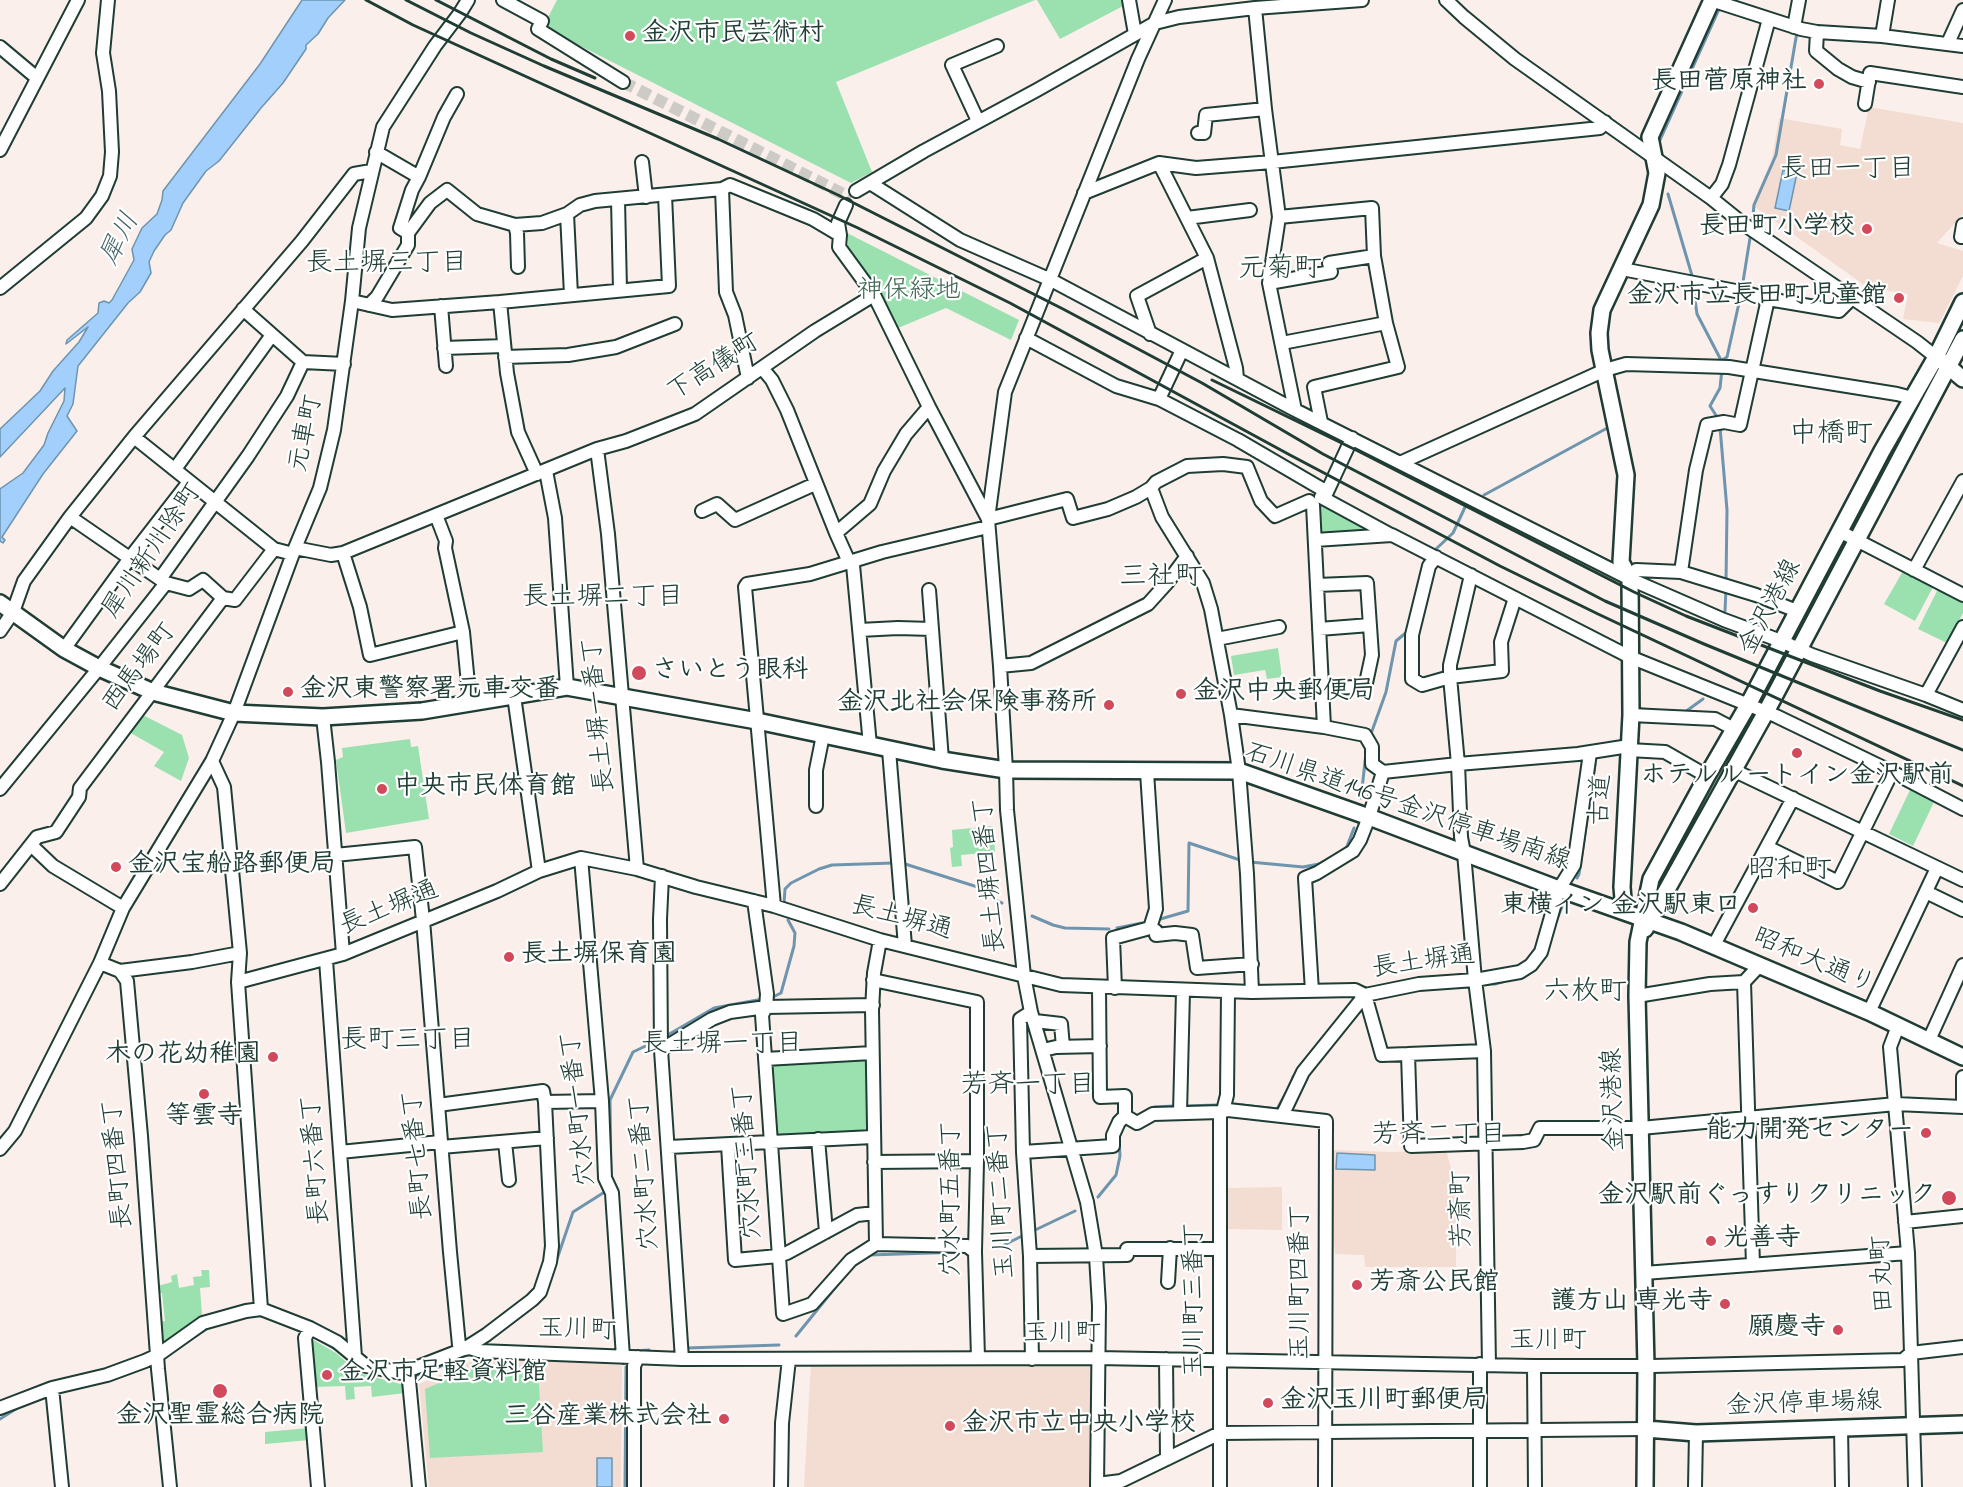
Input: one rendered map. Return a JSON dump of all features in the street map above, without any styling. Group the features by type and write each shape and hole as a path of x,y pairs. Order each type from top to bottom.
{"main road":[{"name":"古道","path":"1624,911 1622,887 1629,748 1635,719 1630,664 1630,579 1621,562 1626,476 1600,350 1599,333 1602,310 1651,205 1657,172 1650,137 1711,0"},
{"name":"金沢港線","path":"1646,919 1651,879 1748,705 1839,531 1936,357 1963,302"},
{"name":"金沢港線","path":"1645,1487 1646,1366 1638,942 1646,919 1766,712 1963,339"},
{"path":"1936,357 1963,379"},
{"name":"石川県道146号金沢停車場南線","path":"6,607 64,649 99,668 153,692 234,713 323,717 422,711 567,687 757,721 888,750 1006,770 1239,771 1646,919"},
{"name":"昭和大通り","path":"1646,919 1714,945 1869,1012 1963,1057"},
{"name":"金沢停車場線","path":"1646,1429 1696,1433 1963,1424"}],"street":[{"path":"0,150 78,0"},
{"path":"0,288 86,218 102,196 111,176 109,91 103,53 108,0"},
{"name":"元車町","path":"0,1149 15,1131 100,963 123,908 212,761 234,713 320,488 334,430 344,364 359,228 383,127 468,0"},
{"path":"503,0 542,21 538,29 623,82"},
{"path":"1130,0 1135,34"},
{"path":"988,523 1005,392 1138,59 1165,0"},
{"path":"856,191 1155,23 1179,17 1308,2 1362,0"},
{"path":"1446,0 1497,45 1711,198 1742,223 1936,357"},
{"path":"1711,0 1797,28 1817,32 1882,36 1963,46"},
{"path":"1797,28 1799,0"},
{"path":"1882,36 1888,0"},
{"path":"1256,8 1265,110 1279,217 1269,283 1295,410"},
{"path":"1948,43 1963,10"},
{"path":"1711,198 1722,184 1729,165 1769,19"},
{"path":"1817,32 1816,51 1838,69 1852,77 1869,82"},
{"path":"978,121 952,65 997,46"},
{"path":"0,47 37,78"},
{"path":"1865,104 1870,73 1963,87"},
{"path":"408,233 400,228 412,190 420,177 444,117 457,94"},
{"path":"1122,100 1136,103"},
{"path":"1198,133 1204,133 1206,115 1265,110"},
{"path":"1084,193 1159,163 1196,168 1272,162 1600,128 1605,122"},
{"path":"376,152 420,177"},
{"path":"642,162 646,197"},
{"path":"1159,163 1207,258 1237,378"},
{"path":"0,631 6,607 70,517 134,436 302,241 354,174 371,171"},
{"path":"870,183 960,240 1051,280 1295,410 1630,579 1812,655 1963,710"},
{"path":"369,305 377,297 408,245 408,233 430,203 447,190 477,214 515,225 542,223 567,214 580,205 595,201 722,189 730,185 813,219 840,235"},
{"path":"722,189 726,292 735,315 748,378"},
{"path":"352,301 392,310 669,286 665,195"},
{"path":"618,200 620,290"},
{"path":"846,205 838,223 839,247 874,295 988,523"},
{"path":"1279,217 1372,208 1374,256 1386,323 1398,367 1314,387 1321,422"},
{"path":"1187,218 1250,210"},
{"path":"567,214 571,295"},
{"path":"515,225 518,267"},
{"path":"1963,225 1961,237 1963,237"},
{"path":"1269,283 1331,272 1329,263 1374,256"},
{"path":"1150,334 1137,296 1207,258"},
{"path":"1622,269 1768,299 1839,310 1852,298"},
{"name":"下高儀町","path":"343,553 597,449 626,441 695,414 815,331 874,295"},
{"path":"1681,572 1696,470 1707,425 1719,423 1740,425 1768,299"},
{"path":"500,302 504,351 518,432 542,472 555,520 567,687"},
{"path":"441,306 446,366"},
{"path":"243,309 303,362 344,364"},
{"path":"1282,344 1386,323"},
{"path":"444,348 568,355 616,347 675,324"},
{"path":"175,469 272,335"},
{"path":"1026,338 1116,386 1159,399 1238,440 1317,499 1515,598 1630,664 1766,712 1892,772 1963,809"},
{"path":"1159,399 1182,350"},
{"name":"犀川新川除町","path":"0,789 99,668 163,581 287,396 303,362"},
{"path":"1402,462 1605,370 1626,364 1730,367 1912,398"},
{"path":"762,368 772,380 787,410 815,484 849,562 853,565 870,745"},
{"path":"836,533 870,504 884,471 906,434 929,407"},
{"path":"134,436 274,549 332,555 343,553 360,607 370,655 463,632"},
{"path":"1324,727 1315,540 1317,499 1352,438"},
{"path":"1238,440 1239,465"},
{"name":"長土塀一番丁","path":"597,449 608,534 637,869"},
{"path":"774,906 745,587 747,584 810,574 1067,499 1073,518 1108,509 1151,488 1156,482 1187,466 1247,466 1261,501 1275,516 1317,499"},
{"path":"1914,570 1963,481"},
{"path":"64,649 189,482"},
{"path":"702,511 717,504 735,520 815,484"},
{"path":"1151,488 1162,517 1203,583 1211,609 1239,771 1252,992"},
{"path":"436,515 446,541 463,632 470,704"},
{"path":"70,517 163,581 189,589 203,580 223,598"},
{"name":"長土塀四番丁","path":"988,523 1000,666 1007,810 1024,976 1033,1016 1087,1202 1096,1256 1099,1306 1097,1486"},
{"path":"1839,531 1963,595"},
{"path":"1315,540 1392,535"},
{"name":"西馬場町","path":"0,884 34,841 56,832 79,797 80,788 223,598 235,600 274,549"},
{"path":"1000,666 1031,663 1148,604 1187,556"},
{"path":"1436,557 1429,566 1413,636 1412,679 1422,685 1450,677 1502,671 1501,642 1515,598"},
{"path":"1630,579 1636,570 1681,572 1727,588 1756,595 1797,611"},
{"name":"芳斎町","path":"1471,575 1450,665 1450,677 1458,764 1461,837 1484,1050 1485,1364 1479,1430 1480,1487"},
{"path":"1317,585 1367,583 1372,655 1366,683 1359,687 1322,688"},
{"path":"929,590 942,760"},
{"path":"1319,629 1370,625"},
{"path":"1217,639 1279,627"},
{"path":"1926,695 1963,627"},
{"path":"860,630 898,628 932,630"},
{"path":"514,696 539,871"},
{"path":"1231,716 1324,727 1365,735 1372,747 1371,764 1383,772 1629,748 1665,752 1707,776"},
{"path":"323,717 343,954"},
{"path":"1635,719 1715,719 1734,729"},
{"path":"816,806 816,770 823,735"},
{"path":"888,750 905,946"},
{"name":"長土塀通","path":"238,982 343,954 497,891 539,871 581,858 637,869 696,887 774,906 880,940 1061,985 1228,992 1354,990 1365,995 1419,984 1475,980 1520,972 1531,965 1541,952 1559,889 1574,865 1590,753"},
{"path":"212,761 224,787 240,953 238,982 261,1309"},
{"path":"1733,770 1963,880"},
{"path":"1115,988 1113,938 1150,928 1156,909 1147,772"},
{"path":"1311,991 1305,878 1353,851 1369,817 1383,772"},
{"path":"1767,847 1838,882 1861,831 1892,772"},
{"path":"1714,945 1793,798"},
{"path":"34,841 53,866 123,908"},
{"name":"長町七番丁","path":"335,855 414,847 423,921 459,1345 471,1349"},
{"name":"穴水町一番丁","path":"581,858 602,1101 605,1178 612,1193 623,1357"},
{"path":"1869,1012 1937,868"},
{"name":"穴水町二番丁","path":"662,876 661,1050 682,1359"},
{"path":"1926,892 1963,910"},
{"name":"穴水町三番丁","path":"754,901 767,994 766,1007 762,1015 783,1314 812,1304 851,1260 876,1244"},
{"path":"1150,927 1156,931 1156,935 1175,933 1192,935 1197,968 1252,964"},
{"path":"880,940 873,980 872,1053 876,1244 967,1246 975,1252"},
{"path":"100,963 120,971 240,953"},
{"name":"長町六番丁","path":"326,960 355,1357"},
{"path":"1929,1040 1963,965"},
{"path":"1638,996 1710,984 1744,982 1759,966"},
{"name":"長町四番丁","path":"120,971 127,981 158,1369 170,1487"},
{"name":"穴水町五番丁","path":"873,980 976,1002 975,1252 978,1358"},
{"path":"1744,982 1753,1264"},
{"path":"1099,988 1100,1097 1125,1096 1129,1119"},
{"path":"1179,1113 1182,991"},
{"name":"玉川町三番丁","path":"1220,1487 1221,1112 1227,1095 1228,992"},
{"path":"1365,995 1382,1055 1484,1050"},
{"path":"1023,1152 1113,1146 1113,1135 1119,1122 1129,1119 1137,1123 1153,1114 1221,1112 1282,1116 1303,1072 1365,995"},
{"path":"661,1050 712,1019 730,1012 766,1007 873,1005"},
{"path":"1033,1016 1061,1024 1063,1047"},
{"name":"玉川町二番丁","path":"1032,1359 1020,1020 1033,1016"},
{"name":"田丸町","path":"1898,1026 1890,1047 1908,1253 1915,1487"},
{"path":"1043,1050 1100,1046"},
{"path":"765,1059 872,1053"},
{"path":"1408,1054 1411,1146 1534,1140 1540,1128 1641,1128 1896,1104 1963,1107 1963,1077"},
{"path":"409,1377 471,1349 532,1300 540,1292 550,1262 552,1246 543,1091 438,1105"},
{"path":"545,1102 602,1101"},
{"name":"玉川町四番丁","path":"1282,1116 1326,1121 1325,1487"},
{"path":"669,1148 873,1137"},
{"path":"340,1152 547,1138"},
{"path":"818,1139 826,1232"},
{"path":"505,1142 509,1180"},
{"path":"728,1145 735,1260 787,1253 857,1215 875,1213"},
{"path":"874,1162 977,1161"},
{"path":"1905,1222 1963,1216"},
{"path":"1168,1282 1170,1248"},
{"path":"1030,1256 1127,1255 1127,1249 1220,1249"},
{"path":"1644,1273 1908,1253"},
{"path":"0,1408 52,1388 107,1375 158,1355 203,1323 261,1309 308,1333 337,1342 366,1366 402,1373 409,1377"},
{"path":"308,1333 318,1487"},
{"name":"玉川町","path":"471,1349 682,1359 1098,1358 1646,1366 1904,1360 1911,1353 1963,1347"},
{"path":"634,1487 634,1366 638,1357"},
{"path":"781,1487 782,1423 789,1359"},
{"path":"1166,1359 1167,1459"},
{"path":"1534,1366 1535,1487"},
{"path":"409,1377 419,1487"},
{"path":"52,1388 62,1487"},
{"path":"1841,1428 1842,1487"},
{"path":"1097,1486 1121,1481 1220,1433 1646,1429"},
{"path":"1695,1487 1696,1433"}],"shaded area":[{"name":"長田町小学校","path":"1869,107 1963,123 1963,214 1937,243 1963,251 1963,276 1939,323 1903,319 1908,294 1867,287 1752,205 1772,159 1779,118 1842,129 1840,145 1860,149"},
{"path":"1334,1150 1390,1152 1446,1150 1456,1196 1456,1267 1365,1267 1364,1255 1335,1254 1331,1205"},
{"path":"1282,1187 1282,1230 1228,1229 1228,1188"},
{"path":"478,1358 622,1365 621,1487 429,1487 419,1384"},
{"name":"金沢市立中央小学校","path":"811,1364 1093,1364 1091,1487 804,1487"}],"green space":[{"path":"557,0 1035,0 836,82 872,172 851,183 545,28 544,25"},
{"path":"1037,0 1124,0 1125,5 1060,39"},
{"name":"神保緑地","path":"847,233 1019,320 1011,340 946,308 898,328 877,292 848,252"},
{"path":"1322,505 1367,527 1367,532 1322,534 1318,532 1316,517"},
{"path":"1903,571 1933,587 1915,621 1884,604"},
{"path":"1938,589 1963,602 1963,613 1947,643 1918,629"},
{"path":"1278,648 1282,677 1267,679 1265,670 1234,675 1231,656"},
{"path":"141,714 182,735 189,758 181,781 154,766 164,752 129,732"},
{"name":"中央市民体育館","path":"410,739 411,747 418,746 429,819 346,833 336,760 343,757 342,748"},
{"path":"1910,790 1934,802 1913,846 1889,834"},
{"path":"993,826 995,852 961,855 962,866 952,867 950,848 953,847 952,830"},
{"path":"868,1059 869,1129 867,1132 779,1137 775,1134 771,1065 774,1062"},
{"path":"201,1270 209,1270 210,1287 200,1288 202,1315 168,1340 163,1341 159,1335 158,1322 165,1321 162,1293 155,1293 158,1286 172,1282 171,1276 177,1274 179,1288 194,1285 193,1277 202,1276"},
{"path":"310,1338 336,1353 359,1373 404,1385 405,1393 372,1397 371,1386 354,1387 355,1399 346,1400 345,1386 314,1387"},
{"path":"479,1366 538,1370 543,1452 430,1458 425,1389"},
{"path":"309,1428 310,1440 265,1444 265,1432"}],"water":[{"path":"302,0 345,0 328,18 318,34 306,45 306,49 283,83 219,161 206,171 183,203 171,230 154,251 149,262 151,273 140,292 128,303 78,366 73,404 67,416 77,431 43,474 2,537 5,540 3,543 0,541 0,489 23,473 44,445 64,401 65,388 0,457 0,429 40,391 53,371 79,342 88,327 66,344 67,340 98,313 99,303 104,301 109,303 112,300 134,260 132,249 142,228 157,214 163,191 260,64"},
{"path":"1783,170 1797,173 1789,211 1775,208"},
{"path":"1337,1153 1375,1155 1375,1170 1336,1169"},
{"path":"597,1458 612,1458 612,1487 597,1487"}],"waterway":[{"path":"1660,140 1720,7"},
{"path":"1752,226 1754,205 1776,155 1797,32"},
{"path":"1668,194 1693,279"},
{"path":"1742,288 1751,232"},
{"path":"1693,286 1697,314 1722,362"},
{"path":"1722,360 1727,357 1741,294"},
{"path":"1719,420 1710,406 1720,388 1722,369"},
{"path":"1484,495 1611,426"},
{"path":"1720,427 1727,510 1726,582"},
{"path":"1436,549 1453,533 1466,505"},
{"path":"1725,611 1726,588"},
{"path":"1372,731 1386,692 1396,641 1408,631 1408,628"},
{"path":"1685,712 1703,699"},
{"path":"1641,709 1654,710"},
{"path":"1361,798 1366,753"},
{"path":"1577,878 1595,764"},
{"path":"1346,849 1354,828"},
{"path":"1157,920 1188,911 1189,843 1243,861"},
{"path":"1250,862 1303,867 1319,864 1330,858"},
{"path":"784,904 785,889 791,883 819,869 832,865 893,863"},
{"path":"902,863 987,890 994,900 1002,903"},
{"path":"1554,927 1563,904"},
{"path":"1032,916 1065,928 1109,929"},
{"path":"771,998 781,993 794,946 795,933 788,920"},
{"path":"1117,928 1147,922"},
{"path":"1484,984 1509,980"},
{"path":"666,1036 714,1008 763,999"},
{"path":"611,1178 610,1100 633,1052 656,1041"},
{"path":"1291,1085 1298,1070"},
{"path":"1234,1104 1277,1109 1286,1093"},
{"path":"1185,1106 1217,1105"},
{"path":"1148,1111 1154,1107 1174,1106"},
{"path":"1098,1197 1116,1175 1120,1156 1119,1138 1124,1125 1129,1122"},
{"path":"556,1262 573,1212 603,1193"},
{"path":"1033,1231 1075,1211"},
{"path":"998,1248 1024,1235"},
{"path":"869,1255 962,1252"},
{"path":"796,1336 852,1267"},
{"path":"183,1344 213,1325"},
{"path":"318,1339 337,1350 364,1371"},
{"path":"687,1348 779,1345"},
{"path":"634,1351 649,1350"},
{"path":"411,1377 469,1354"},
{"path":"122,1375 147,1366"},
{"path":"625,1487 626,1367"},
{"path":"385,1376 405,1380"},
{"path":"0,1419 19,1407"}],"tunnel":[{"path":"623,82 851,198"}],"railway":[{"path":"366,0 413,25 858,228 1010,303 1500,566 1963,786"},
{"path":"406,0 544,66 718,139 838,195 1063,309 1202,383 1323,454 1605,601 1963,750"},
{"path":"436,0 551,59 595,78"},
{"path":"1212,380 1686,616 1880,691 1963,720"}],"place":[{"name":"金沢市民芸術村","path":"630,36"},
{"name":"長田菅原神社","path":"1819,84"},
{"name":"長田町小学校","path":"1867,229"},
{"name":"金沢市立長田町児童館","path":"1899,298"},
{"name":"さいとう眼科","path":"639,673"},
{"name":"金沢東警察署元車交番","path":"288,692"},
{"name":"金沢中央郵便局","path":"1181,694"},
{"name":"金沢北社会保険事務所","path":"1109,705"},
{"name":"ホテルルートイン金沢駅前","path":"1797,753"},
{"name":"中央市民体育館","path":"382,789"},
{"name":"金沢宝船路郵便局","path":"116,867"},
{"name":"東横イン 金沢駅東口","path":"1753,908"},
{"name":"長土塀保育園","path":"509,957"},
{"name":"木の花幼稚園","path":"273,1057"},
{"name":"等雲寺","path":"204,1094"},
{"name":"能力開発センター","path":"1926,1133"},
{"name":"金沢駅前ぐっすりクリニック","path":"1949,1198"},
{"name":"光善寺","path":"1711,1241"},
{"name":"芳斎公民館","path":"1357,1285"},
{"name":"護方山 専光寺","path":"1725,1304"},
{"name":"願慶寺","path":"1838,1330"},
{"name":"金沢市足軽資料館","path":"327,1375"},
{"name":"金沢聖霊総合病院","path":"220,1391"},
{"name":"金沢玉川町郵便局","path":"1268,1403"},
{"name":"三谷産業株式会社","path":"724,1419"},
{"name":"金沢市立中央小学校","path":"950,1426"}],"district":[{"name":"長田一丁目","path":"1848,172"},
{"name":"長土塀三丁目","path":"387,266"},
{"name":"元菊町","path":"1280,271"},
{"name":"中橋町","path":"1831,436"},
{"name":"三社町","path":"1161,579"},
{"name":"長土塀二丁目","path":"603,600"},
{"name":"昭和町","path":"1790,872"},
{"name":"六枚町","path":"1585,994"},
{"name":"長町三丁目","path":"408,1043"},
{"name":"長土塀一丁目","path":"722,1047"},
{"name":"芳斉一丁目","path":"1028,1088"},
{"name":"芳斉二丁目","path":"1439,1138"}],"water label":[{"name":"犀川","path":"122,240"}]}
